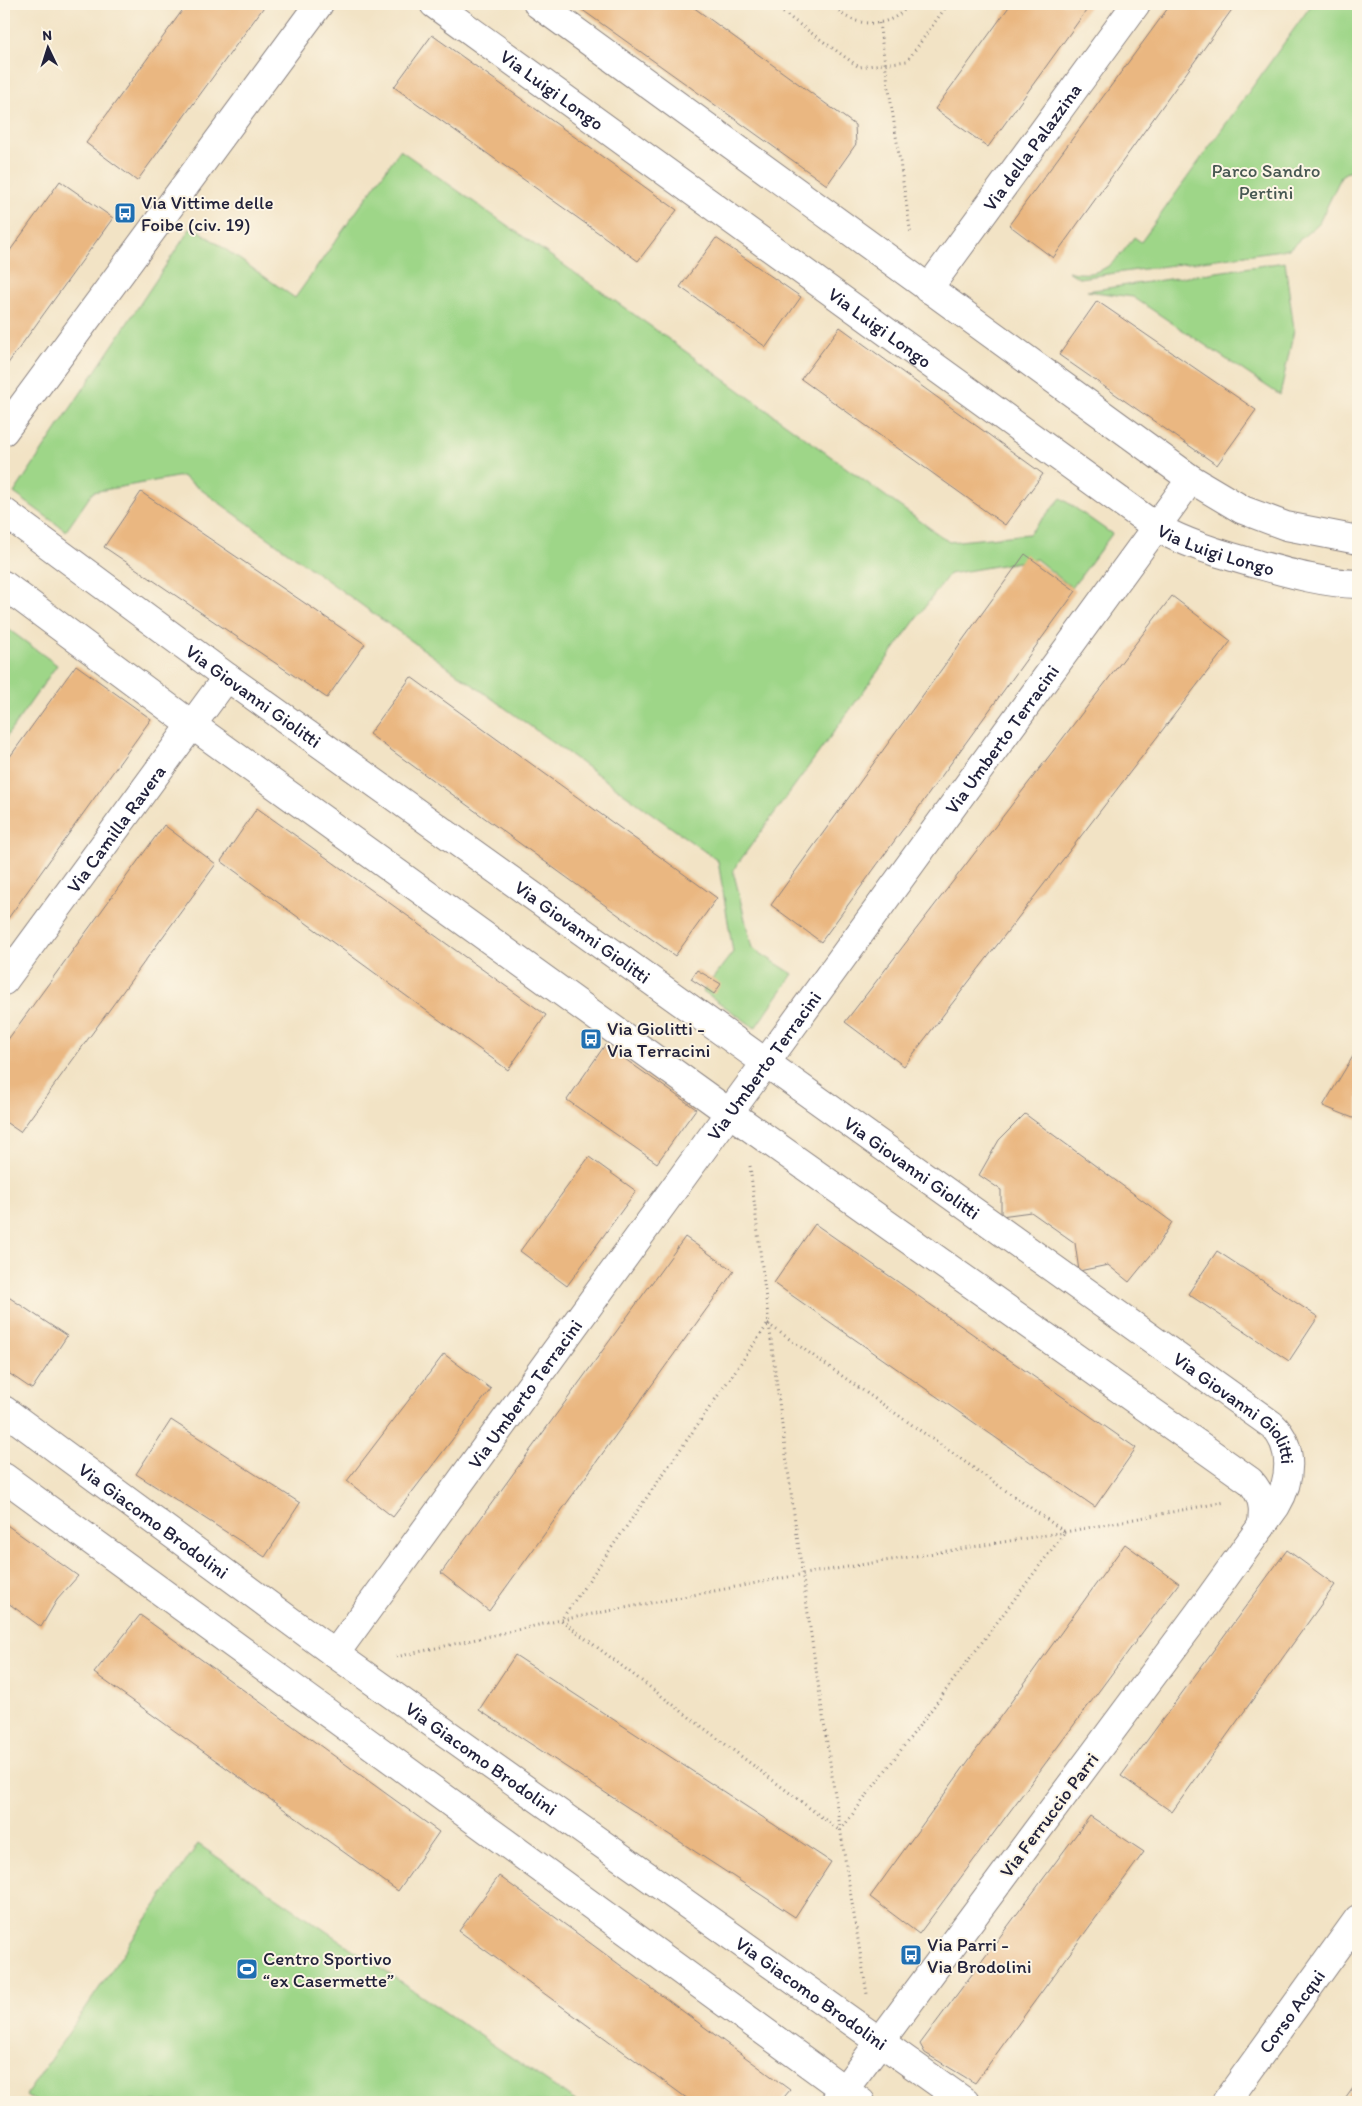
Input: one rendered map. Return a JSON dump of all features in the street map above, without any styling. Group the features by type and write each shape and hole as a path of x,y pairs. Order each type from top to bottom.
{"street":[{"path":"4,431 319,4"},
{"name":"Via Luigi Longo","path":"434,4 1156,527 1184,543 1289,573 1358,584"},
{"path":"538,4 1191,479 1243,510 1286,526 1358,540"},
{"name":"Via della Palazzina","path":"928,289 1136,4"},
{"name":"Via Umberto Terracini","path":"335,1654 731,1114 1191,479"},
{"name":"Via Giovanni Giolitti","path":"4,512 227,678 1278,1430 1286,1447 1288,1477 1282,1496 1261,1527"},
{"name":"Via Giovanni Giolitti","path":"4,585 192,725 731,1114 1250,1481 1256,1487 1262,1502 1261,1527"},
{"name":"Via Camilla Ravera","path":"4,982 227,678"},
{"name":"Via Giacomo Brodolini","path":"4,1410 335,1654 964,2102"},
{"path":"4,1477 846,2098"},
{"name":"Via Ferruccio Parri","path":"846,2098 880,2041 1261,1527"},
{"name":"Corso Acqui","path":"1226,2102 1358,1919"}],"path":[{"path":"771,4 859,67 907,61 948,4"},
{"path":"832,4 848,18 863,23 879,23 894,17 909,4"},
{"path":"879,23 912,239"},
{"path":"749,1156 768,1324 840,1831 869,2004"},
{"path":"768,1324 1065,1532"},
{"path":"561,1620 768,1324"},
{"path":"393,1658 561,1620 804,1574 1065,1532 1234,1501"},
{"path":"840,1831 1065,1532"},
{"path":"561,1620 840,1831"}],"green space":[{"name":"Parco Sandro Pertini","path":"1312,4 1358,4 1358,166 1342,175 1319,223 1289,249 1079,278 1068,271 1090,273 1099,271 1114,261 1134,237 1141,242"},
{"path":"400,150 649,325 949,542 1029,534 1061,498 1112,534 1072,588 1036,559 949,574 733,870 752,948 793,974 755,1028 703,991 733,952 718,861 182,476 93,492 66,531 14,493 192,226 295,298"},
{"path":"1285,262 1294,330 1280,395 1133,297 1087,291"},
{"path":"4,626 57,665 4,740"},
{"name":"Centro Sportivo “ex Casermette”","path":"198,1844 577,2102 37,2102 26,2095"}],"building":[{"path":"187,4 266,4 137,181 86,143"},
{"path":"574,4 689,4 855,125 856,144 827,185"},
{"path":"1011,4 1091,4 988,147 935,109"},
{"path":"1171,4 1236,4 1053,258 1009,225"},
{"path":"432,35 677,210 638,261 394,87"},
{"path":"60,181 113,218 4,369 4,259"},
{"path":"716,238 801,297 766,347 680,287"},
{"path":"1097,301 1256,410 1217,465 1059,355"},
{"path":"840,327 1043,474 1005,525 801,379"},
{"path":"141,492 365,644 327,698 104,547"},
{"path":"1025,554 1076,591 821,942 771,905"},
{"path":"1172,596 1231,641 904,1066 845,1022"},
{"path":"76,665 151,719 4,924 4,765"},
{"path":"411,677 717,898 675,956 369,734"},
{"path":"257,808 546,1015 508,1070 221,861"},
{"path":"164,825 216,864 20,1132 4,1121 4,1045"},
{"path":"697,970 721,984 714,994 691,979"},
{"path":"605,1045 696,1109 657,1163 567,1100"},
{"path":"1358,1048 1358,1120 1323,1106"},
{"path":"1025,1114 1172,1222 1155,1250 1129,1282 1108,1265 1079,1271 1075,1243 1031,1212 1001,1216 1001,1190 979,1175 999,1140"},
{"path":"589,1157 636,1191 567,1286 520,1251"},
{"path":"815,1224 1136,1448 1095,1507 774,1283"},
{"path":"685,1237 734,1271 489,1611 441,1573"},
{"path":"1217,1251 1318,1317 1289,1361 1188,1294"},
{"path":"4,1294 67,1336 32,1389 4,1370"},
{"path":"444,1354 491,1389 393,1517 347,1481"},
{"path":"171,1420 300,1503 265,1557 136,1474"},
{"path":"4,1523 78,1576 57,1600 41,1627 4,1600"},
{"path":"1125,1544 1179,1583 919,1934 870,1897"},
{"path":"1287,1550 1335,1585 1172,1812 1121,1776"},
{"path":"140,1615 439,1832 398,1891 94,1673"},
{"path":"515,1655 831,1862 795,1917 479,1710"},
{"path":"1090,1816 1144,1852 975,2083 925,2053 920,2044"},
{"path":"499,1876 790,2090 780,2102 692,2102 459,1931"},
{"path":"1358,2081 1358,2102 1343,2102"}],"place":[{"name":"Via Vittime delle Foibe (civ. 19)","path":"125,213"},
{"name":"Via Giolitti - Via Terracini","path":"591,1039"},
{"name":"Via Parri - Via Brodolini","path":"911,1955"},
{"name":"Centro Sportivo “ex Casermette”","path":"247,1969"}]}
